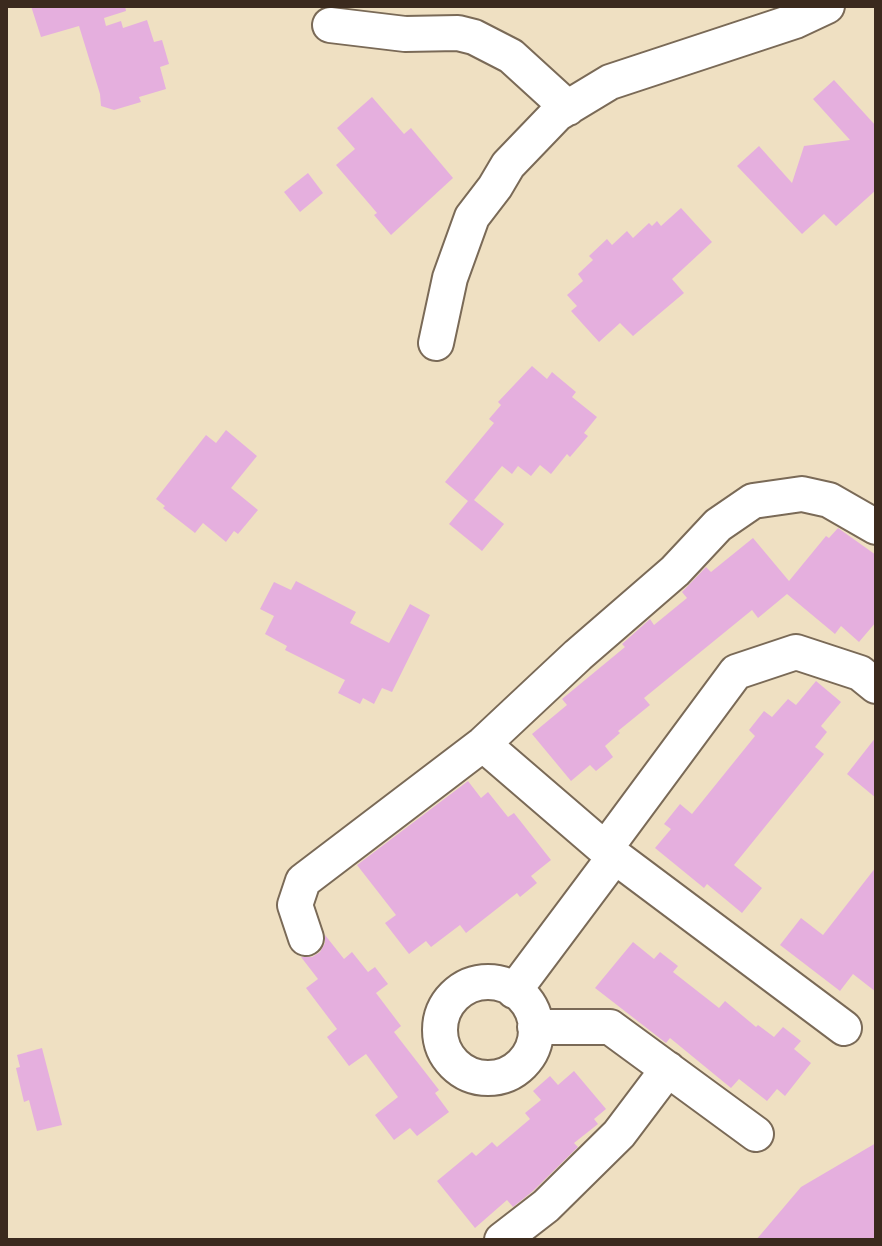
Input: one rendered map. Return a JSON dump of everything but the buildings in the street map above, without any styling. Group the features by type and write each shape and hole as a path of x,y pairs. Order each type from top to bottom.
{"street":[{"path":"436,343 450,278 472,217 508,165 557,114 610,82 795,21 827,6"},
{"path":"330,25 405,34 458,33 474,37 511,56 568,108"},
{"path":"306,938 295,905 303,881 483,744 578,655 675,571 718,525 753,501 802,494 829,500 876,527"},
{"path":"514,991 736,672 796,652 860,673 876,686"},
{"path":"483,744 610,853 844,1028"},
{"path":"491,982 514,991 531,1009 535,1027 528,1057 509,1073 497,1077 472,1076 452,1062 445,1052 441,1039 442,1015 456,994 478,983 491,982"},
{"path":"535,1027 610,1027 756,1134"},
{"path":"502,1240 546,1206 619,1134 668,1069"}]}
